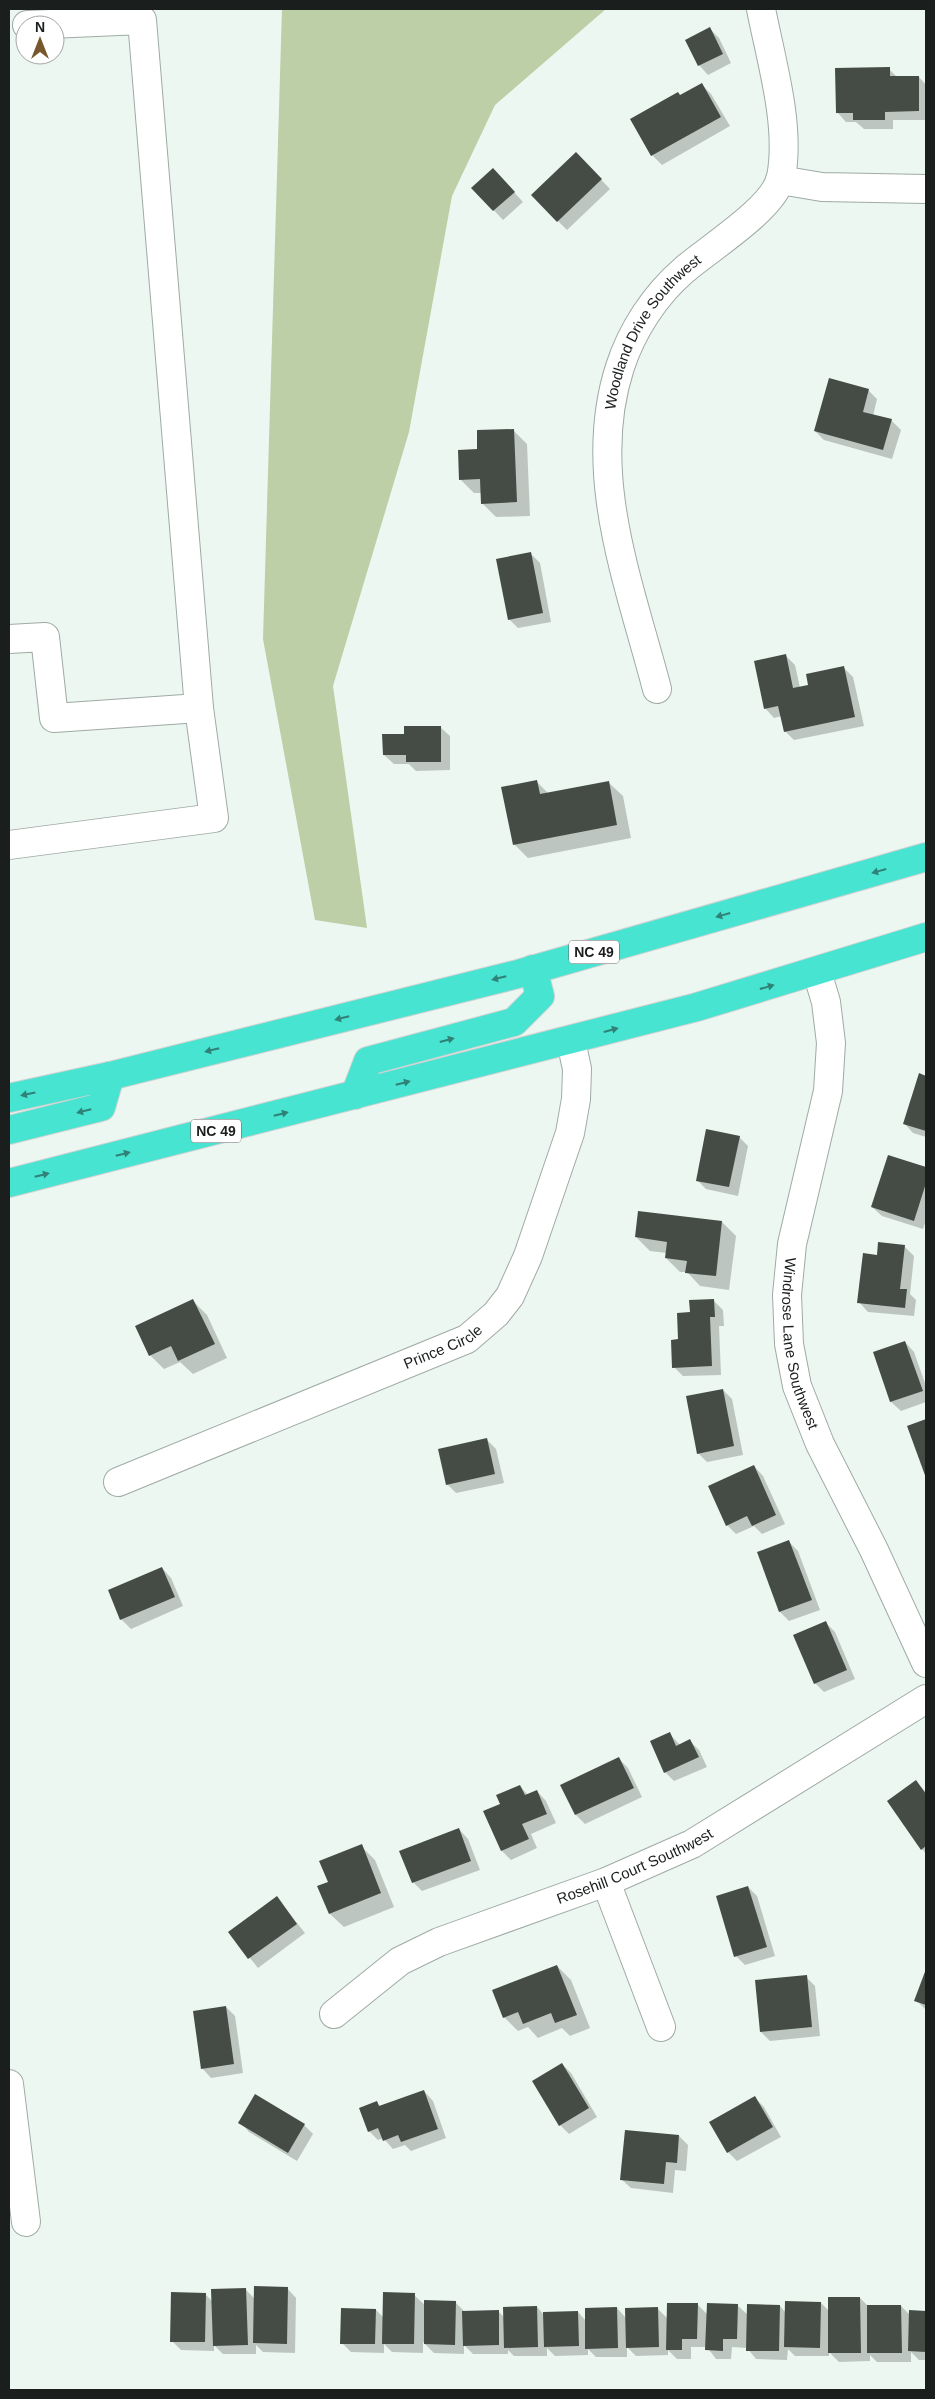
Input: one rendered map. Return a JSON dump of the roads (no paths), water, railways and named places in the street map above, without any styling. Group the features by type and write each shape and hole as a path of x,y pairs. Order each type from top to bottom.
{"highway":[{"name":"NC 49","path":"9,1098 110,1076 533,969 926,857"},
{"name":"NC 49","path":"9,1183 570,1041 817,972 926,937"},
{"path":"355,1096 368,1061 514,1022 540,996 533,969"},
{"path":"9,1130 101,1106 110,1076"}],"street":[{"name":"Woodland Drive Southwest","path":"657,689 611,515 606,454 610,408 620,366 634,334 654,300 683,270 762,208 780,180 784,152 783,124 761,9"},
{"path":"9,845 214,818 200,708 142,20 65,23"},
{"path":"780,180 822,187 926,189"},
{"path":"9,635 45,637 54,718 200,708"},
{"name":"Windrose Lane Southwest","path":"817,972 826,1002 831,1044 828,1090 792,1244 787,1295 789,1344 797,1386 820,1444 874,1550 926,1663"},
{"name":"Prince Circle","path":"118,1482 467,1339 496,1314 510,1296 528,1256 570,1133 576,1099 577,1069 570,1041"},
{"name":"Rosehill Court Southwest","path":"334,2014 400,1961 439,1942 606,1882 692,1844 926,1699"},
{"path":"606,1882 661,2027"},
{"path":"9,2084 11,2125 26,2222"}]}
